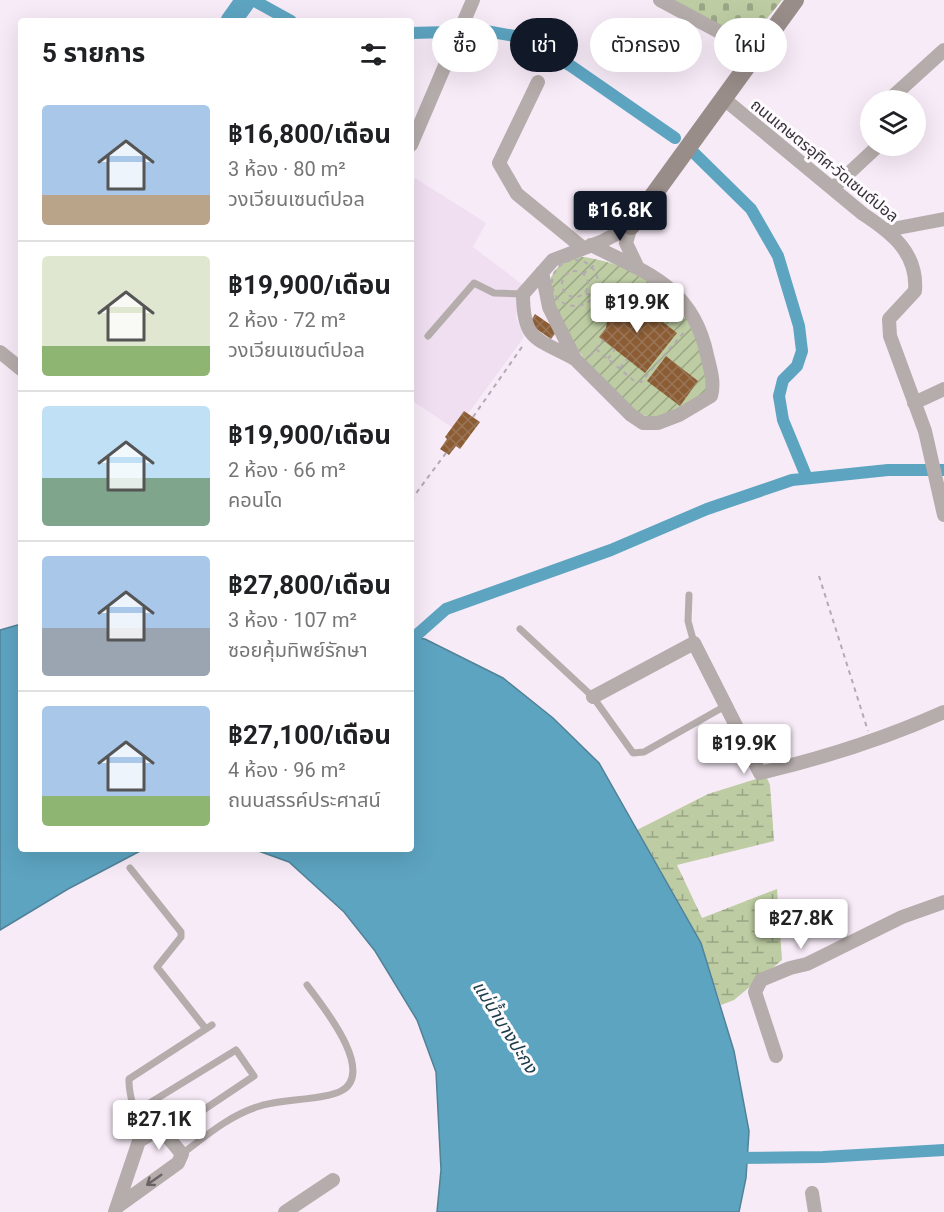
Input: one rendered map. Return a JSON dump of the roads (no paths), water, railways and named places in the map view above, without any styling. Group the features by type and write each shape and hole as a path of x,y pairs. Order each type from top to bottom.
{"street":[{"path":"414,139 473,0"},
{"path":"660,0 714,29"},
{"path":"782,18 795,0"},
{"path":"900,90 944,50"},
{"path":"637,266 626,243 631,226 742,72"},
{"path":"538,82 499,163 517,194 587,247 637,266 651,276 674,294 695,318 701,329 713,390 711,396 679,415 658,423 643,423 631,415 579,362 531,334 523,321 523,294 553,260 587,247 631,226"},
{"name":"ถนนเกษตรอุทิศ-วัดเซนต์ปอล","path":"723,98 863,214 887,230 902,246 916,273 915,291 889,319 890,336 925,431 944,515"},
{"path":"833,188 867,156"},
{"path":"887,230 944,219"},
{"path":"542,272 549,308 579,362"},
{"path":"0,352 18,367"},
{"path":"914,403 944,389"},
{"path":"593,697 694,643 760,773 836,754 872,742 944,712"},
{"path":"776,1056 755,992 761,980 790,968 807,964 902,917 944,902"},
{"path":"156,1131 166,1135 182,1154 178,1162 116,1209 139,1141 156,1131"},
{"path":"285,1212 333,1180"},
{"path":"812,1193 815,1212"}],"lane":[{"path":"428,336 474,283 494,293 523,294"},
{"path":"689,595 688,621 694,643"},
{"path":"520,629 593,697 629,749 638,754 727,705"},
{"path":"130,868 181,932 181,937 157,967 209,1027 129,1079 128,1091 140,1124 139,1141"},
{"path":"182,1154 238,1114 283,1101 340,1092 350,1084 353,1074 346,1042 335,1022 306,985"},
{"path":"135,1112 236,1050 254,1076 166,1135"}],"water":[{"path":"18,625 18,852 138,852 68,889 0,930 0,630"},
{"name":"แม่น้ำบางปะกง","path":"414,637 425,639 503,678 553,718 599,763 701,943 734,1051 749,1131 746,1178 739,1212 437,1212 441,1170 436,1072 417,1020 375,951 344,912 289,862 261,852 414,852"}],"waterway":[{"path":"233,18 246,0"},
{"path":"253,0 286,18"},
{"path":"414,33 432,32"},
{"path":"498,33 520,37 571,66 675,138"},
{"path":"691,150 751,209 778,256 799,326 802,351 797,366 783,380 779,396 783,420 807,478"},
{"path":"414,637 446,609 611,550 707,509 792,480 888,470 944,470"},
{"path":"732,1158 823,1157 944,1150"}]}
